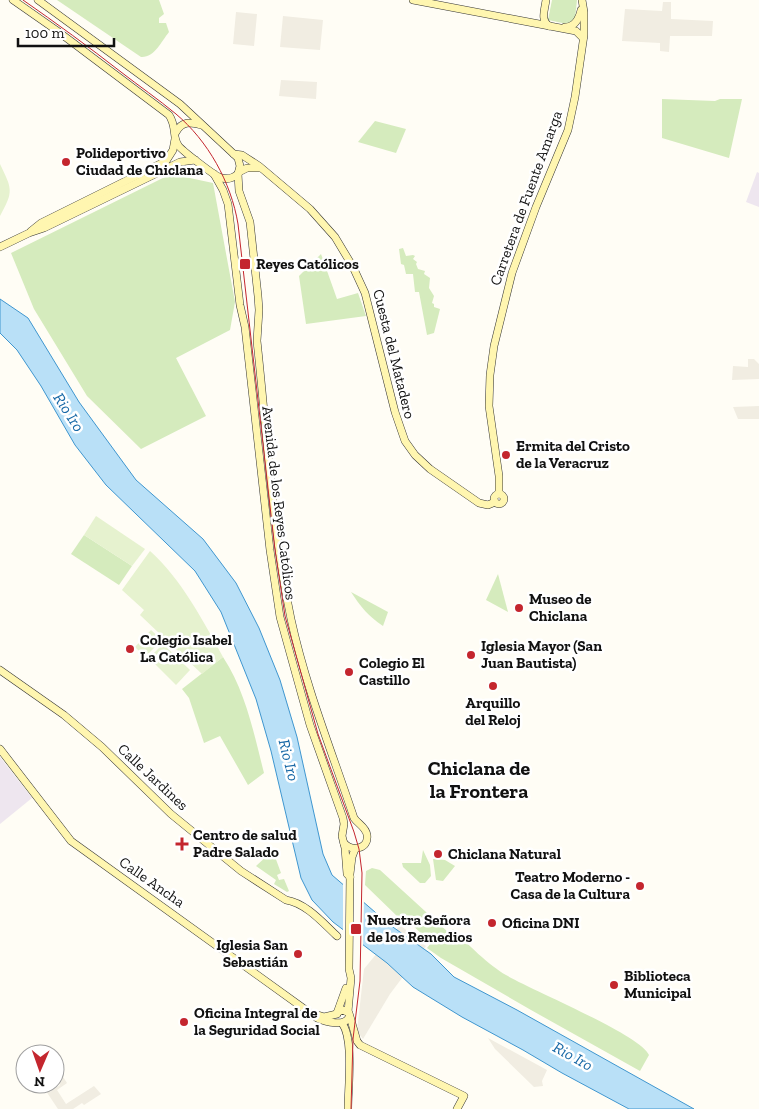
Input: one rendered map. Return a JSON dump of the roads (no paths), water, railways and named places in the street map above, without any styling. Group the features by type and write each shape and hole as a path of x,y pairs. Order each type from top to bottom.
{"main road":[{"path":"13,0 164,110 175,124 173,150 166,161 41,222 28,233"},
{"name":"Cuesta del Matadero","path":"38,0 180,104 234,154 242,155 260,168 321,220 354,268 365,293 398,426 410,448 430,469 479,504 488,505 495,502"},
{"path":"413,0 576,31 583,38"},
{"path":"546,0 543,18 549,26"},
{"path":"559,28 569,27 577,22 582,3"},
{"name":"Carretera de Fuente Amarga","path":"495,502 494,498 499,494 498,476 489,406 490,375 495,339 518,255 568,130 575,97 583,38 584,12 582,3"},
{"path":"204,126 186,123 178,128 175,134 177,144 219,177 229,178 247,168 260,168"},
{"name":"Avenida de los Reyes Católicos","path":"234,154 239,161 240,195 250,222 260,310 257,341 269,458 287,598 315,708 354,818 361,826"},
{"path":"0,247 28,233 44,228 180,162 196,160"},
{"name":"Avenida de los Reyes Católicos","path":"214,174 227,199 231,219 270,550 280,617 308,718 343,818 344,830"},
{"name":"Calle Jardines","path":"0,670 64,715 171,814 241,871 286,900 293,901 311,913 337,936"},
{"name":"Calle Ancha","path":"0,749 71,841 317,1018 326,1022 341,1022"},
{"path":"344,843 348,848 355,849 364,845 367,839 365,830 361,826 352,824 344,830 342,836 347,874 350,879"},
{"path":"341,1022 348,1021 349,1015 350,865 355,849"},
{"path":"348,1109 349,1053 347,1033 337,1018 337,1013 345,994 346,978 349,971"},
{"path":"311,1012 324,1017 344,1010 349,1015 360,1045 464,1096 457,1109"}],"water":[{"name":"Rio Iro","path":"0,299 28,318 79,402 136,480 203,539 236,583 259,628 280,680 297,737 323,854 332,875 390,925 431,954 454,977 694,1109 629,1109 562,1073 413,987 387,963 333,922 312,900 301,878 271,751 256,699 221,612 195,571 106,485 75,445 41,386 17,350 0,333"}],"tram line":[{"path":"23,0 85,44 188,125 216,163 224,178 235,208 275,550 285,616 318,734 359,849 362,873 360,981 353,1039 351,1109"}],"place":[{"name":"Polideportivo Ciudad de Chiclana","path":"66,162"},
{"name":"Reyes Católicos","path":"245,264"},
{"name":"Ermita del Cristo de la Veracruz","path":"506,455"},
{"name":"Museo de Chiclana","path":"519,608"},
{"name":"Colegio Isabel La Católica","path":"130,649"},
{"name":"Iglesia Mayor (San Juan Bautista)","path":"471,655"},
{"name":"Colegio El Castillo","path":"349,672"},
{"name":"Arquillo del Reloj","path":"493,686"},
{"name":"Centro de salud Padre Salado","path":"182,844"},
{"name":"Chiclana Natural","path":"438,854"},
{"name":"Teatro Moderno - Casa de la Cultura","path":"640,886"},
{"name":"Oficina DNI","path":"492,923"},
{"name":"Nuestra Señora de los Remedios","path":"356,929"},
{"name":"Iglesia San Sebastián","path":"298,954"},
{"name":"Biblioteca Municipal","path":"614,985"},
{"name":"Oficina Integral de la Seguridad Social","path":"184,1022"}],"district":[{"name":"Chiclana de la Frontera","path":"479,780"}]}
